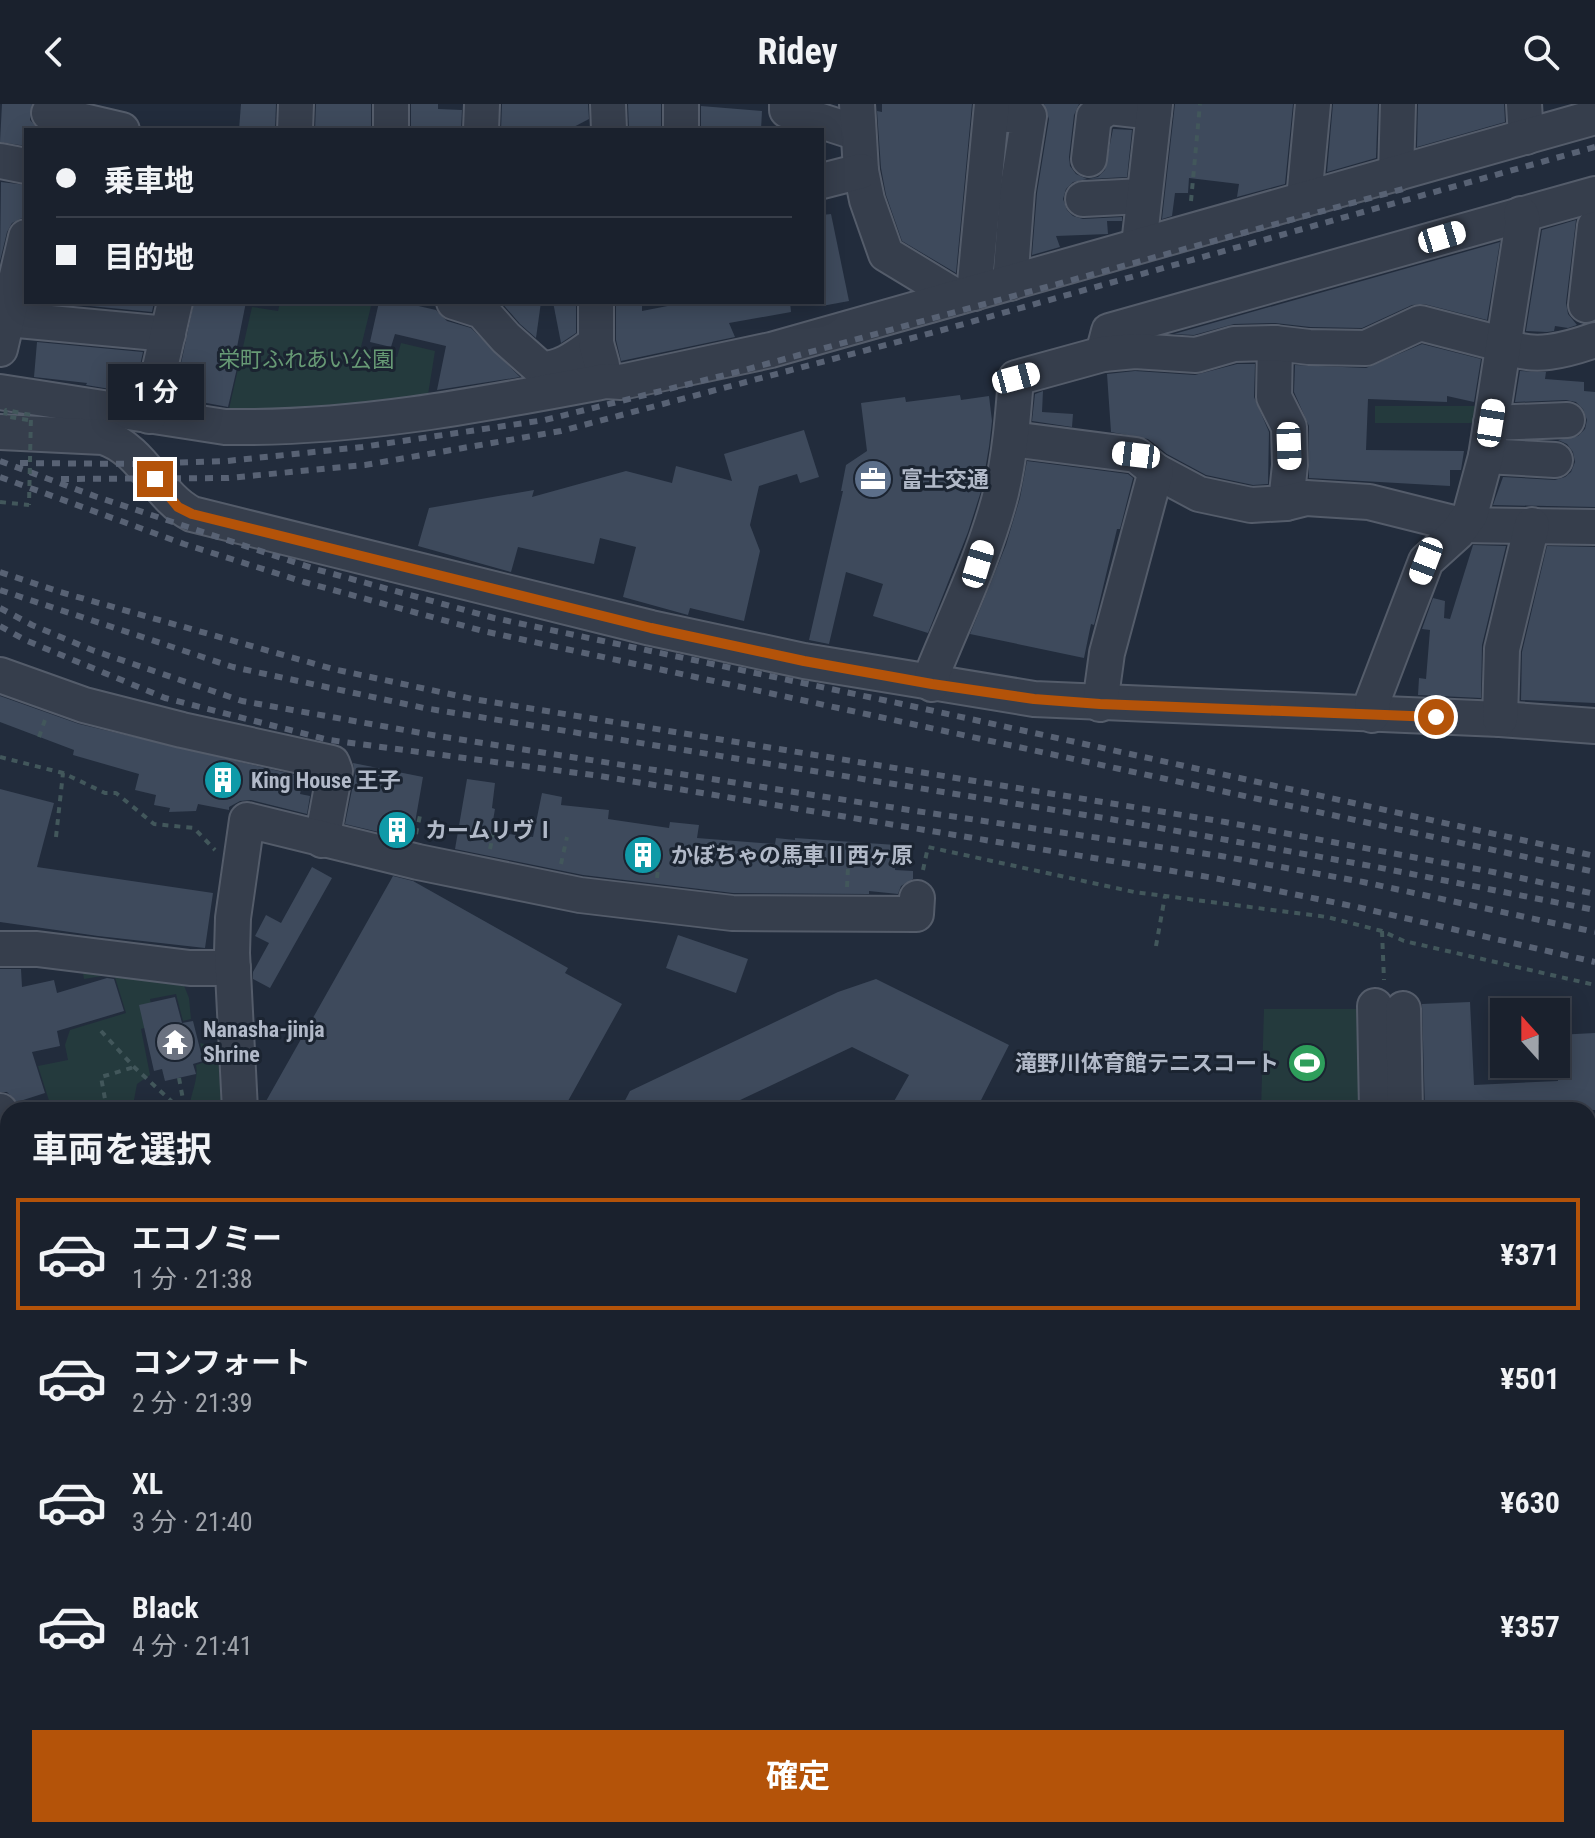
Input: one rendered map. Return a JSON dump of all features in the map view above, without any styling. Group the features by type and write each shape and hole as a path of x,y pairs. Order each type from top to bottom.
{"street":[{"path":"295,128 296,104"},
{"path":"391,104 391,128"},
{"path":"481,128 482,104"},
{"path":"608,104 609,128"},
{"path":"681,104 681,128"},
{"path":"787,104 787,110 858,119 861,171 867,200 886,254 965,295"},
{"path":"1304,199 1313,104"},
{"path":"1396,174 1398,104"},
{"path":"1089,159 1094,117 1109,107 1155,108 1139,245"},
{"path":"965,295 992,109 1029,116 1017,191 1010,283"},
{"path":"48,116 111,128"},
{"path":"0,392 225,427 355,422 435,413 606,381 621,382 771,350 1396,174 1525,120 1595,117"},
{"path":"0,161 24,166"},
{"path":"824,180 861,171"},
{"path":"1103,354 1109,331 1595,194"},
{"path":"1083,199 1143,196"},
{"path":"1372,715 1373,700 1426,561 1457,533 1470,515 1489,440 1523,221 1521,214"},
{"path":"1586,305 1595,226"},
{"path":"24,246 4,334 172,318 149,416"},
{"path":"469,304 541,369 564,365 596,343"},
{"path":"596,304 596,343 606,381"},
{"path":"932,684 933,672 978,564 1001,494 1012,439 1016,378 1103,354 1135,351 1196,355 1234,344 1275,343 1366,348 1420,323 1515,350 1545,353 1595,340"},
{"path":"1275,343 1274,397 1289,427 1290,465 1286,503"},
{"path":"1489,440 1567,420"},
{"path":"14,426 103,437 118,442 178,507 192,514 651,628 804,661 1034,699 1500,719 1595,726"},
{"path":"1012,439 1136,455 1156,471 1199,494 1251,505 1286,503 1306,498 1369,502 1461,525 1595,527"},
{"path":"1489,440 1555,460"},
{"path":"1100,704 1107,653 1156,471"},
{"path":"1401,510 1426,561"},
{"path":"1500,719 1502,649 1532,525"},
{"path":"0,675 84,705 332,763 335,771 322,840"},
{"path":"240,1102 233,918 247,820 322,840 580,895 732,913 916,914 919,888"},
{"path":"0,949 27,948 190,968 233,968"},
{"path":"1378,1102 1389,1008"},
{"path":"1389,1008 1404,1102"}],"path":[{"path":"1188,231 1200,104"},
{"path":"0,502 29,505 31,415 6,410 5,416 14,426"},
{"path":"0,757 63,773 105,793 116,793 154,824 194,828 225,860"},
{"path":"56,837 63,773"},
{"path":"919,888 928,847 1134,892 1327,917 1382,931 1404,941 1595,985"},
{"path":"653,904 660,851 685,855"},
{"path":"1156,946 1165,896"},
{"path":"1382,931 1385,1005 1389,1008"},
{"path":"101,1031 134,1067 174,1102"},
{"path":"106,1102 101,1077 134,1067"},
{"path":"179,1078 182,1102"}],"green space":[{"name":"栄町ふれあい公園","path":"280,304 372,304 361,347 397,357 401,343 435,351 427,401 227,418 252,307 278,311"},
{"path":"1375,406 1480,406 1480,423 1375,423"},
{"path":"82,967 183,983 189,998 191,1019 183,1021 176,994 150,999 155,1025 141,1029 150,1075 137,1084 133,1102 49,1102 38,1066 68,1060 65,1045 70,1030 126,1013 114,974 84,979"},
{"path":"1264,1009 1384,1009 1383,1102 1261,1102"},
{"path":"200,1043 214,1046 221,1094 233,1096 233,1102 191,1102 196,1065 205,1062"}],"building":[{"path":"2,104 32,104 30,120 38,128 24,128 24,146 0,142"},
{"path":"241,104 276,104 275,128 239,128"},
{"path":"316,104 371,104 371,128 315,128"},
{"path":"411,104 438,104 438,109 462,110 461,128 411,128"},
{"path":"502,104 588,104 589,119 572,128 501,128"},
{"path":"628,104 661,104 661,128 629,128"},
{"path":"882,104 972,104 956,273 902,241 886,195 881,168 877,111 882,112"},
{"path":"1044,104 1079,104 1074,115 1069,157 1070,166 1076,174 1087,179 1073,182 1066,189 1063,199 1067,210 1083,219 1122,217 1122,221 1107,221 1108,234 1056,236 1060,247 1032,255 1037,193 1049,119"},
{"path":"1175,104 1293,104 1285,184 1237,197 1239,184 1189,178 1188,193 1175,193 1172,216 1162,219"},
{"path":"1333,104 1378,104 1376,158 1327,172"},
{"path":"1418,104 1504,104 1505,122 1417,147"},
{"path":"701,106 762,111 761,128 701,128"},
{"path":"1113,129 1132,130 1127,177 1088,179 1098,177 1105,170"},
{"path":"1,182 24,185 22,218 12,223 7,232 0,261"},
{"path":"831,214 849,301 822,306 824,304 824,215"},
{"path":"1576,220 1566,303 1568,314 1577,325 1568,328 1555,326 1554,331 1547,332 1526,331 1542,230"},
{"path":"1500,242 1487,320 1424,304 1412,305 1362,328 1234,324 1194,335 1174,334"},
{"path":"70,304 154,304 152,312"},
{"path":"194,304 246,304 228,407 174,397"},
{"path":"379,304 410,304 436,310 447,321 471,328 520,377 437,390 446,346 395,334 391,347 370,342"},
{"path":"503,304 541,304 536,338"},
{"path":"553,304 576,304 576,333 561,343"},
{"path":"616,304 642,304 642,311 678,304 790,304 791,312 729,323 735,337 621,361 616,340"},
{"path":"37,342 143,352 134,393 87,383 34,377"},
{"path":"1422,344 1481,359 1474,402 1447,396 1447,402 1368,399 1366,450 1464,451 1461,470 1450,470 1450,486 1309,478 1309,426 1294,392 1295,365 1366,368"},
{"path":"1237,364 1255,364 1254,397 1269,432 1268,484 1253,485 1206,475 1167,454 1148,439 1111,432 1107,374 1135,371 1195,375"},
{"path":"1520,371 1546,372 1545,379 1584,382 1584,391 1595,392 1595,507 1493,505 1503,477 1555,480 1571,472 1575,462 1573,452 1567,444 1558,440 1578,436 1585,429 1587,420 1576,402 1515,402"},
{"path":"1043,391 1042,412 1073,414 1072,427 1032,421 1035,394"},
{"path":"960,395 961,400 989,396 992,421 989,447 982,488 968,532 928,633 873,616 883,584 846,572 829,644 809,640 843,491 846,465 867,451 861,403 905,397 906,402"},
{"path":"804,430 819,477 800,483 797,474 759,486 750,525 760,551 744,621 690,608 688,615 623,597 636,547 600,538 594,564 518,547 511,572 418,546 429,508 534,490 532,497 626,471 672,483 676,466 732,481 724,454"},
{"path":"1027,461 1128,474 1133,478 1084,658 970,634 1006,545"},
{"path":"1473,545 1506,546 1482,645 1481,698 1418,695 1419,678 1426,679 1430,630 1422,629 1433,598 1445,601 1444,618 1450,619"},
{"path":"1547,546 1595,547 1595,703 1521,700 1522,652"},
{"path":"0,696 79,724 304,777 300,794 310,796 307,814 251,800 240,801 229,810 198,804 196,811 169,812 170,808 154,805 156,795 135,790 139,774 73,755 74,750 0,722"},
{"path":"353,763 423,777 412,840 345,824 355,775"},
{"path":"467,779 495,783 491,832 533,837 542,793 562,797 561,805 609,810 608,819 669,828 670,822 699,825 697,838 775,844 776,838 795,838 896,845 895,870 913,871 913,879 901,886 898,894 869,891 869,894 733,893 583,875 455,849"},
{"path":"0,789 54,803 37,867 213,893 205,948 0,922"},
{"path":"312,867 332,878 270,988 253,979 253,972 269,943 255,936 266,915 281,923"},
{"path":"393,876 413,881 568,968 565,973 622,1004 567,1102 266,1102"},
{"path":"678,935 748,959 736,993 666,968"},
{"path":"0,969 21,969 22,987 54,980 57,993 107,978 114,979 124,1011 57,1031 60,1046 32,1052 45,1093 17,1102 7,1092 0,1092"},
{"path":"876,979 1009,1045 980,1102 894,1102 909,1075 852,1047 736,1102 624,1102 630,1091 838,992"},
{"path":"175,997 182,1023 193,1021 203,1061 193,1064 196,1074 165,1081 162,1069 154,1071 139,1005"},
{"path":"1470,1002 1474,1085 1570,1078 1570,1034 1595,1033 1595,1102 1425,1102 1422,1004"}],"railway":[{"path":"61,479 228,478 365,465 561,431 935,332 1595,147"},
{"path":"20,463 227,461 362,447 545,420 741,371 1403,189"},
{"path":"0,461 97,497 315,569 494,618 1595,856"},
{"path":"0,477 184,544 304,582 483,631 1595,872"},
{"path":"0,572 60,592 333,669 473,699 1225,822 1595,894"},
{"path":"0,590 233,667 424,708 1110,819 1595,910"},
{"path":"0,608 92,650 242,701 438,736 1221,856 1363,882 1595,932"},
{"path":"0,626 25,640 165,698 329,740 600,776 1214,878 1357,907 1595,962"}],"place":[{"name":"富士交通","path":"873,479"},
{"name":"King House 王子","path":"223,780"},
{"name":"カームリヴⅠ","path":"397,830"},
{"name":"かぼちゃの馬車Ⅱ西ヶ原","path":"643,855"},
{"name":"Nanasha-jinja Shrine","path":"175,1042"},
{"name":"滝野川体育館テニスコート","path":"1307,1063"}],"route":[{"path":"155,479 178,507 192,514 535,601 804,661 1034,699 1436,717"}]}
